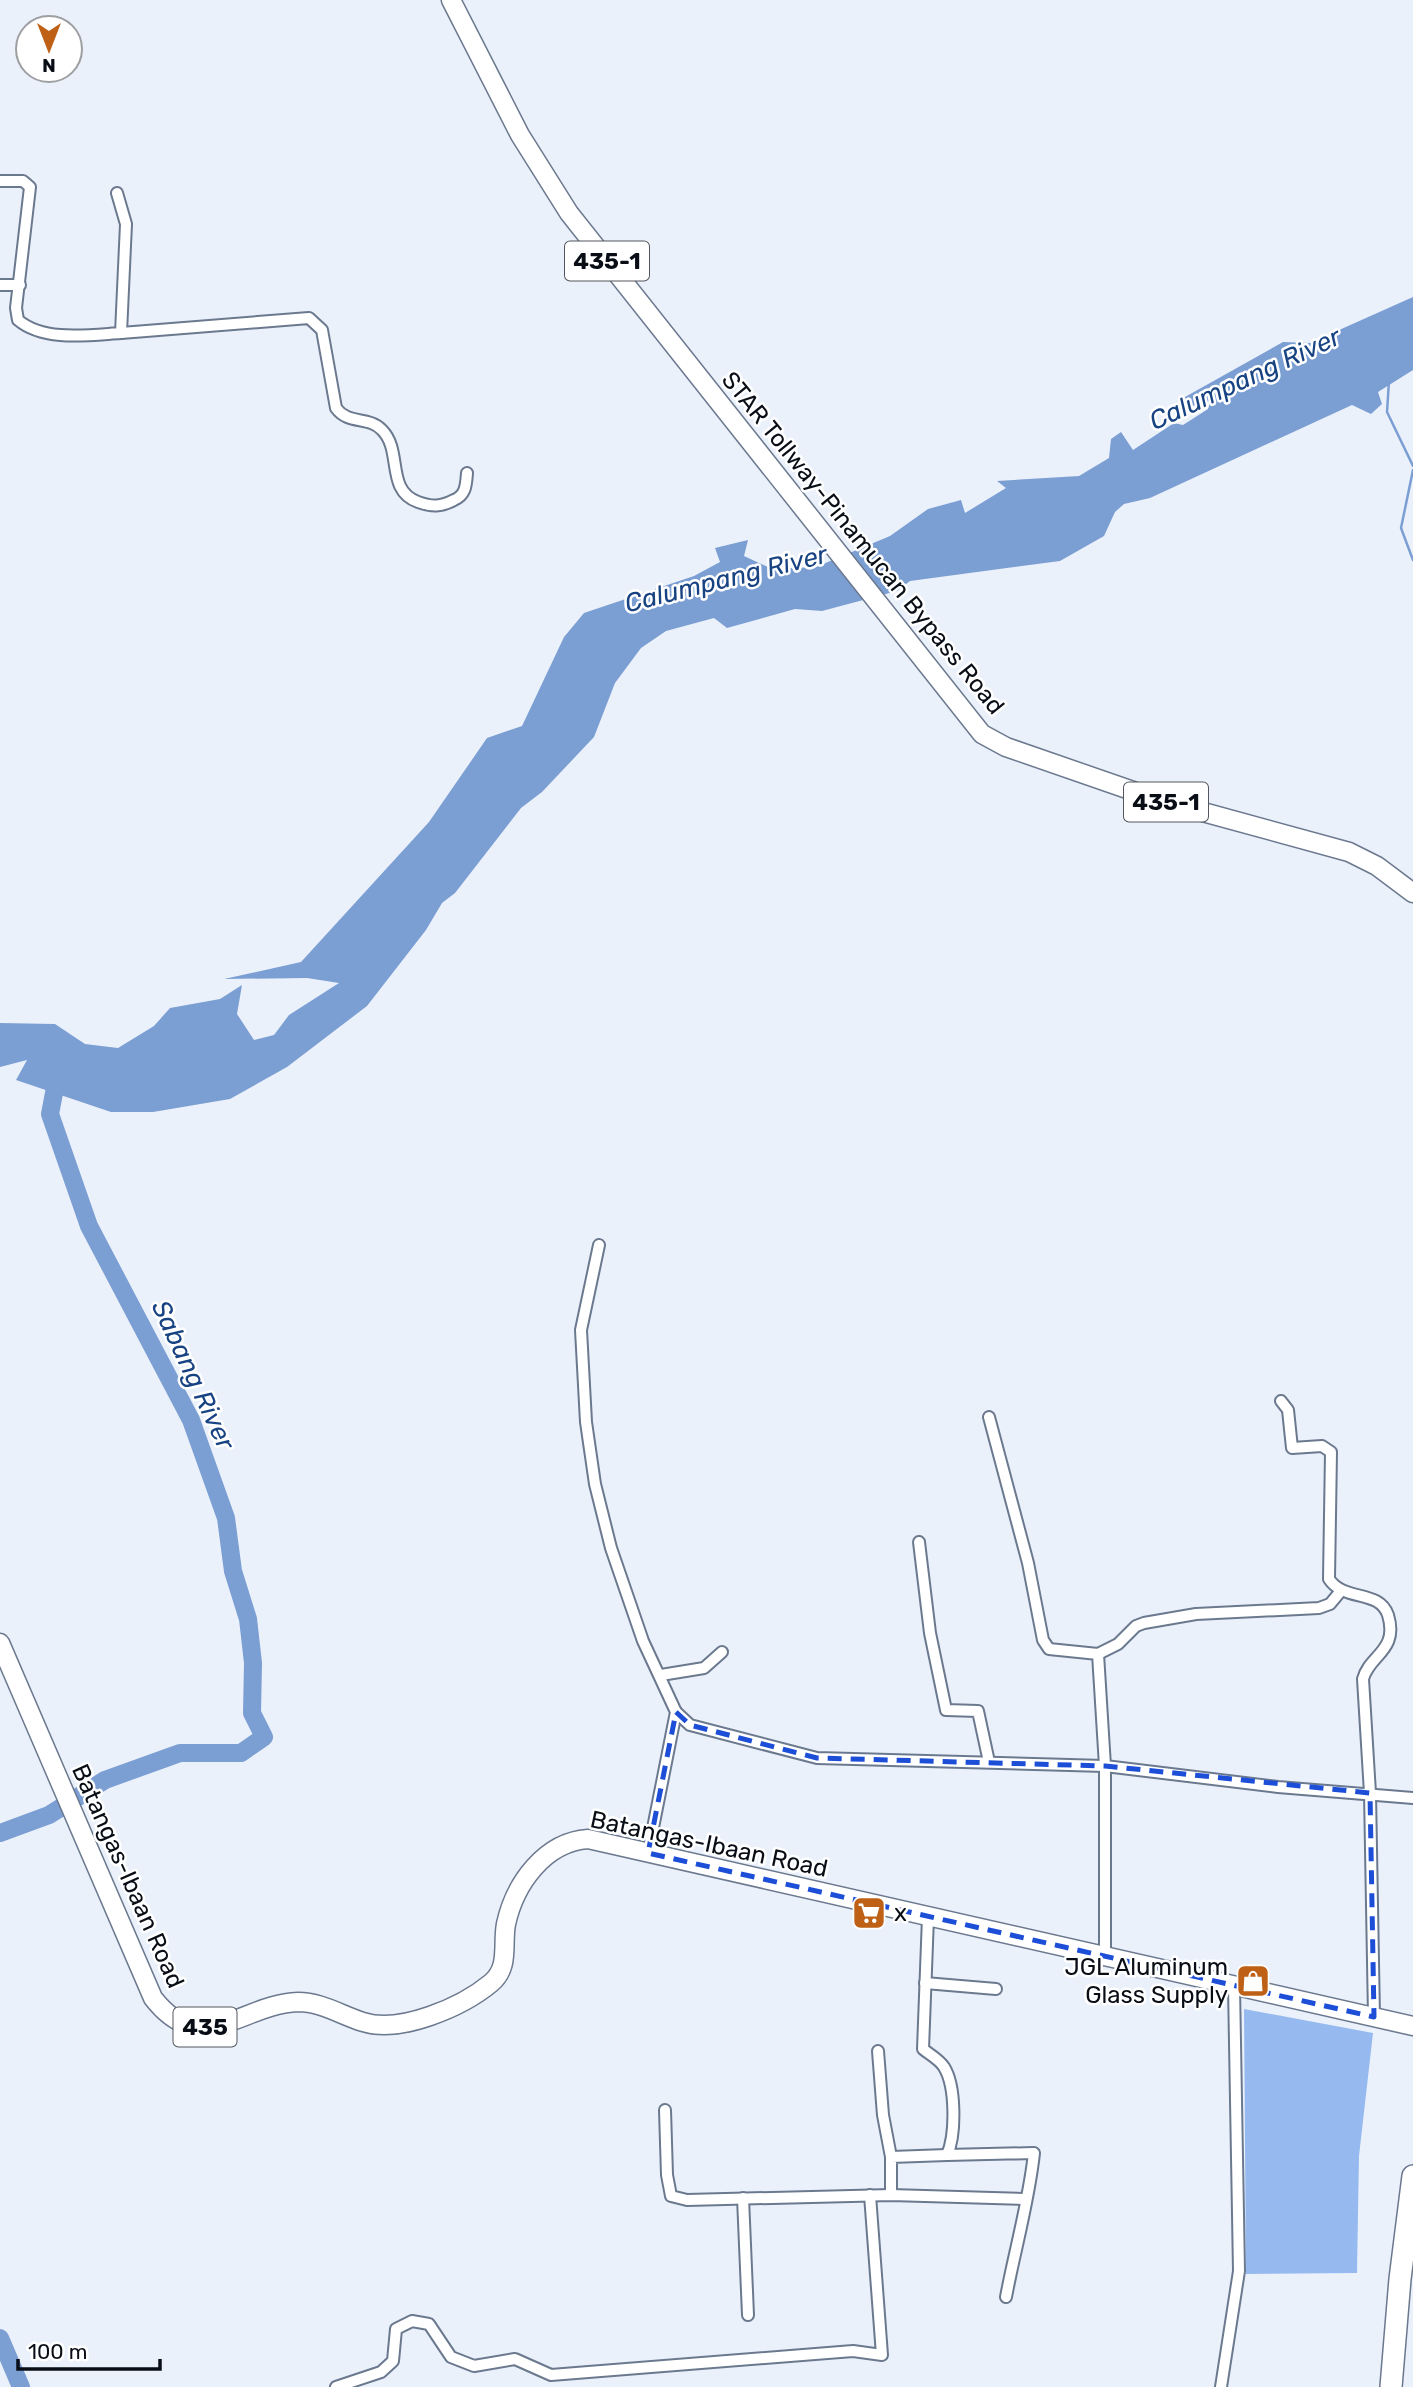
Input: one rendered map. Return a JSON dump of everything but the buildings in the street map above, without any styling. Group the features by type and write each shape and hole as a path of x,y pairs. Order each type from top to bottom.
{"highway":[{"path":"1391,2387 1413,2176"},
{"path":"1405,2387 1413,2289"}],"main road":[{"name":"STAR Tollway-Pinamucan Bypass Road","path":"452,0 520,135 569,213 982,734 1006,747 1159,800 1349,852 1377,866 1413,893"},
{"name":"Batangas-Ibaan Road","path":"0,1643 153,1998 175,2020 202,2028 218,2027 273,2006 300,2002 314,2003 366,2023 410,2024 483,1988 498,1975 503,1966 506,1926 527,1876 553,1848 563,1843 588,1839 1413,2026"}],"street":[{"path":"0,181 23,181 30,187 16,308 18,320 26,327 48,333 121,333 309,318 322,330 336,408 341,415 380,427 388,436 397,483 405,495 430,506 444,505 460,497 466,488 467,473"},
{"path":"117,193 126,224 121,333"},
{"path":"0,285 20,285"},
{"path":"599,1245 581,1330 586,1422 604,1524 643,1641 676,1712 690,1725 817,1758 1105,1766 1278,1787 1413,1798"},
{"path":"1281,1401 1288,1410 1292,1448 1322,1446 1331,1452 1329,1579 1340,1592 1373,1599 1387,1614 1388,1643 1384,1652 1365,1671 1363,1679 1370,1793 1374,2017"},
{"path":"989,1417 1028,1563 1046,1646 1098,1654 1118,1644 1139,1624 1196,1614 1318,1608 1331,1604 1340,1592"},
{"path":"919,1542 932,1645 946,1710 978,1711 989,1762"},
{"path":"661,1675 704,1668 722,1652"},
{"path":"1098,1654 1105,1766 1105,1958"},
{"path":"648,1853 676,1712"},
{"path":"928,1917 923,2049 944,2067 953,2106 954,2138 947,2155"},
{"path":"925,1983 996,1989"},
{"path":"1221,2387 1238,2271 1234,1986"},
{"path":"878,2051 883,2115 891,2157 891,2195"},
{"path":"665,2110 667,2175 671,2196 687,2200 870,2195 1025,2199"},
{"path":"891,2157 1034,2154 1031,2183 1025,2199 1006,2297"},
{"path":"336,2387 381,2372 393,2361 396,2329 412,2320 429,2324 452,2357 474,2366 515,2359 551,2375 853,2351 882,2355 870,2195"},
{"path":"743,2198 748,2315"}],"highlighted area":[{"path":"676,1712 690,1725 817,1758 1105,1766 1370,1793 1374,2017 857,1902 648,1853"}],"shaded area":[{"path":"1244,2009 1373,2033 1359,2156 1357,2273 1246,2274"}],"water":[{"name":"Calumpang River","path":"1413,297 1413,370 1378,392 1382,404 1371,414 1352,405 1150,498 1124,504 1115,512 1104,536 1060,561 910,581 897,591 822,611 795,609 727,628 714,618 666,631 641,648 615,683 594,737 542,792 521,808 455,893 442,903 426,930 367,1006 287,1067 230,1099 153,1112 111,1112 16,1080 27,1060 0,1067 0,1023 55,1024 85,1044 118,1048 154,1026 170,1008 220,999 242,985 237,1014 254,1040 274,1035 289,1015 339,983 307,978 224,979 301,962 429,822 487,738 522,726 564,637 584,613 694,576 720,562 715,548 748,540 744,556 772,569 816,567 890,536 928,509 961,500 965,513 1006,488 997,481 1079,476 1109,458 1111,439 1121,432 1133,450 1174,423 1183,425 1208,409 1210,401 1182,409 1185,397 1283,342 1310,343"}],"waterway":[{"path":"1389,381 1387,412 1413,466"},
{"path":"1413,470 1401,528 1413,560"},
{"name":"Sabang River","path":"0,1833 49,1815 105,1780 180,1753 241,1753 264,1737 252,1713 253,1663 248,1619 233,1571 226,1518 191,1420 89,1226 50,1114 58,1072"},
{"name":"Sabang River","path":"0,2338 21,2387"}],"place":[{"name":"x","path":"869,1913"},
{"name":"JGL Aluminum Glass Supply","path":"1253,1981"}]}
